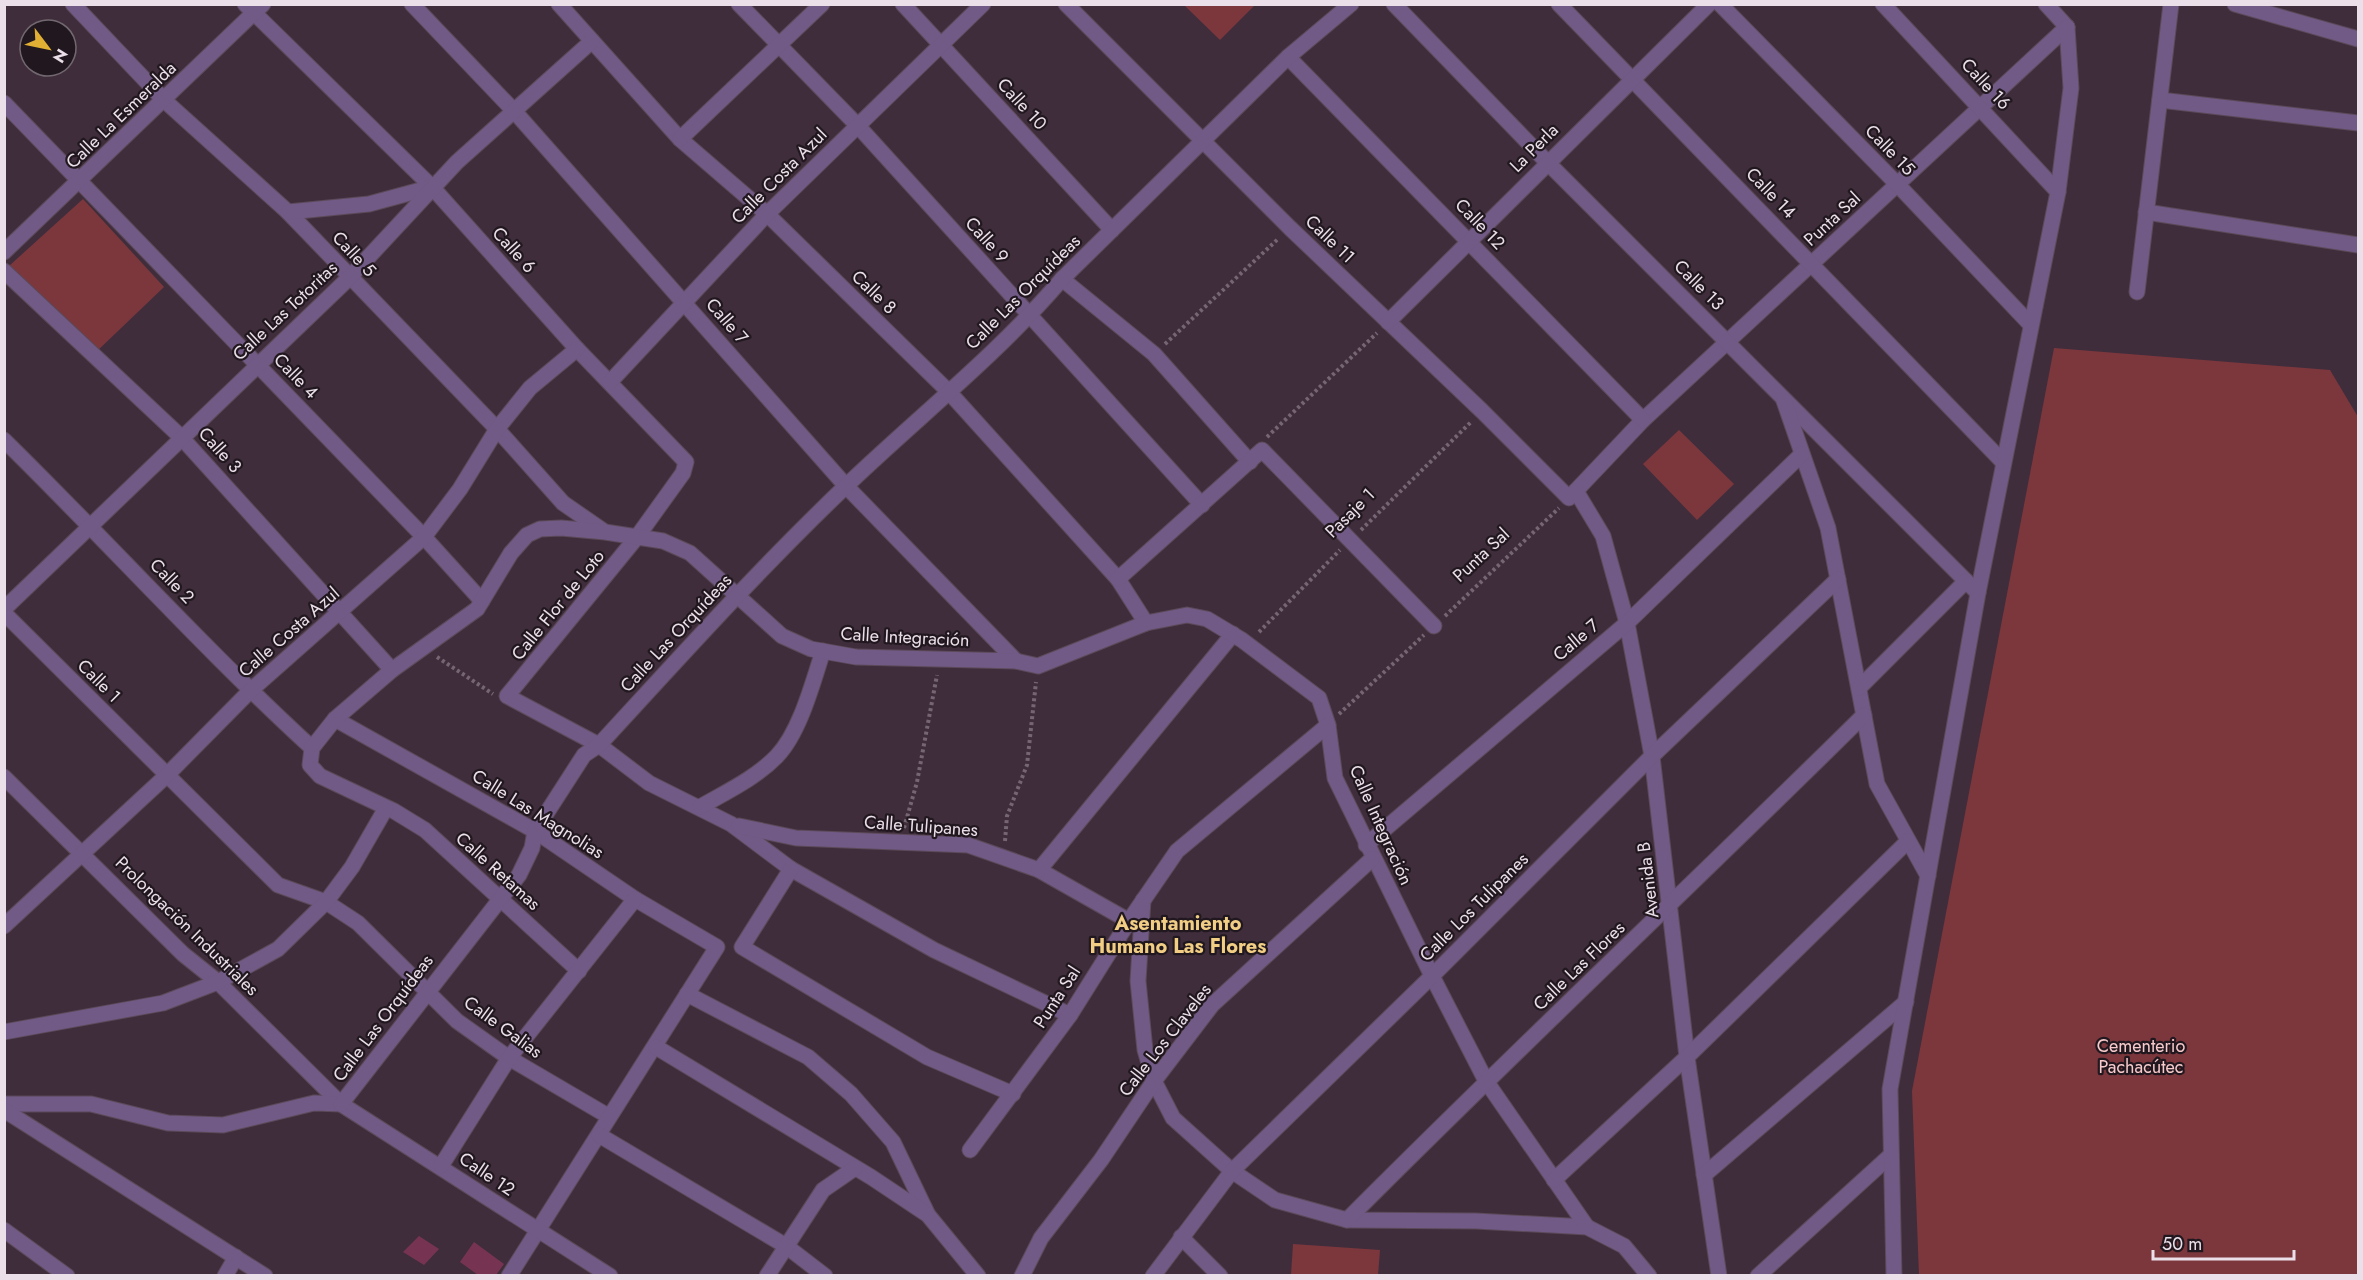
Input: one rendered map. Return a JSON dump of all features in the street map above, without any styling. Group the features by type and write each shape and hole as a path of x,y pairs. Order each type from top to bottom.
{"street":[{"name":"Calle 5","path":"73,4 165,101 288,212 349,278 497,429 563,504 604,532"},
{"name":"Calle 7","path":"412,4 515,112 846,486 1016,661"},
{"name":"Calle 8","path":"559,4 680,139 767,214 949,392 1119,579 1146,623"},
{"name":"Calle 9","path":"739,4 778,47 858,126 1202,506"},
{"path":"680,139 822,4"},
{"name":"Calle 10","path":"903,4 1112,230"},
{"name":"Calle Costa Azul","path":"610,382 683,301 767,214 983,4"},
{"name":"Calle 11","path":"1066,4 1290,228 1572,495"},
{"name":"Calle Las Orquídeas","path":"4,1104 91,1104 168,1123 223,1125 314,1103 341,1104 519,875 532,848 535,831 584,755 598,745 737,596 846,486 1029,317 1062,279 1288,57 1351,4"},
{"name":"Calle 13","path":"1394,4 1547,162 1978,593"},
{"name":"Calle 14","path":"1559,4 2003,462"},
{"name":"La Perla","path":"1388,322 1709,4"},
{"name":"Calle 15","path":"1720,4 1898,185 2030,324"},
{"name":"Calle 16","path":"1883,4 2058,192"},
{"path":"1894,1275 1890,1089 1978,593 2058,192 2072,88 2067,27 2046,4"},
{"path":"2137,292 2171,4"},
{"path":"2235,4 2268,8 2358,39"},
{"name":"Calle La Esmeralda","path":"4,252 165,101 254,8"},
{"name":"Calle 6","path":"254,8 432,187 577,349 686,462 683,473 637,537"},
{"name":"Punta Sal","path":"1572,495 1643,420 2067,27"},
{"name":"Calle Las Totoritas","path":"4,611 181,437 349,278 432,187 592,41"},
{"name":"Calle 12","path":"1288,57 1643,420"},
{"path":"2160,100 2358,123"},
{"name":"Calle 4","path":"4,103 424,537 482,601"},
{"path":"288,212 369,204 432,187"},
{"path":"2146,212 2358,245"},
{"name":"Calle 3","path":"4,271 181,437 342,612 392,670"},
{"path":"1062,279 1154,354 1250,462"},
{"name":"Calle Costa Azul","path":"4,926 166,776 250,691 342,612 424,537 460,489 497,429 530,388 577,349"},
{"path":"1782,395 1828,528 1877,784 1928,876"},
{"name":"Calle 2","path":"4,440 92,525 250,691 312,748"},
{"path":"1119,579 1262,450 1434,626"},
{"name":"Calle 7","path":"1370,851 1626,623 1802,454"},
{"name":"Avenida B","path":"1572,495 1603,536 1626,623 1652,756 1687,1057 1719,1275"},
{"name":"Calle Integración","path":"312,748 335,719 392,670 477,609 511,553 527,536 540,529 561,528 604,532 663,541 690,553 782,636 823,651 856,657 1016,661 1038,666 1146,623 1187,615 1207,619 1233,634 1319,698 1328,725 1335,778 1432,976 1486,1081 1587,1227"},
{"name":"Calle Flor de Loto","path":"507,696 637,537"},
{"name":"Calle Los Tulipanes","path":"1153,1275 1232,1170 1432,976 1652,756 1838,579"},
{"path":"1859,688 1966,581"},
{"name":"Calle 1","path":"4,611 166,776"},
{"path":"1039,870 1233,634"},
{"path":"700,807 760,771 779,755 808,697 823,651"},
{"name":"Calle Tulipanes","path":"507,696 598,745 649,783 730,824 791,869 934,950 1070,1015"},
{"name":"Calle Las Flores","path":"1347,1220 1486,1081 1671,906 1864,715"},
{"name":"Calle Las Magnolias","path":"335,719 535,831 636,899 717,947 687,994"},
{"name":"Punta Sal","path":"970,1150 1070,1015 1128,921 1177,852 1328,725"},
{"name":"Calle Retamas","path":"312,748 310,765 320,776 386,808 424,830 579,971"},
{"name":"Calle Galias","path":"166,776 278,885 326,902 358,923 457,1021 509,1058 608,1116"},
{"name":"Prolongación Industriales","path":"4,777 183,954 218,982 341,1104"},
{"path":"4,1032 163,1003 218,982 278,949 326,902 352,867 386,808"},
{"name":"Calle Tulipanes","path":"730,824 796,838 968,845 1004,855 1039,870 1128,921"},
{"path":"1554,1180 1687,1057 1908,841"},
{"name":"Calle Los Claveles","path":"1022,1275 1041,1238 1101,1160 1154,1081 1212,1005 1370,851"},
{"path":"791,869 742,947 927,1057 1013,1094"},
{"path":"441,1166 509,1058 636,899"},
{"name":"Calle Integración","path":"1143,900 1138,981 1145,1050 1154,1081 1173,1118 1232,1170 1275,1200 1347,1220 1476,1221 1587,1227 1624,1246 1649,1275"},
{"path":"509,1275 599,1135 608,1116 656,1047 687,994 808,1057 851,1094 893,1142 928,1215 978,1275"},
{"path":"1704,1175 1906,1002"},
{"path":"656,1047 928,1215"},
{"name":"Calle 12","path":"341,1104 610,1275"},
{"path":"4,1110 264,1275"},
{"path":"599,1135 786,1246 825,1275"},
{"path":"1758,1275 1891,1155"},
{"path":"767,1275 823,1190 855,1168"},
{"path":"4,1230 67,1275"},
{"path":"1181,1237 1220,1275"},
{"path":"225,1275 236,1257"}],"path":[{"path":"1154,354 1290,228"},
{"path":"1262,450 1264,439 1388,322"},
{"name":"Pasaje 1","path":"1247,644 1482,411"},
{"name":"Punta Sal","path":"1328,725 1572,495"},
{"path":"424,648 492,694 507,696"},
{"path":"900,842 917,782 940,659"},
{"path":"1004,855 1006,816 1027,765 1038,666"}],"green space":[{"path":"1184,5 1255,5 1220,40"},
{"path":"83,199 164,287 95,353 9,266"},
{"name":"Cementerio Pachacútec","path":"2054,348 2330,370 2358,417 2358,1275 1919,1275 1912,1091"},
{"path":"1679,430 1734,484 1697,520 1643,464"},
{"path":"1293,1244 1380,1250 1378,1275 1291,1275"}],"building":[{"path":"419,1236 439,1249 424,1265 403,1252"},
{"path":"474,1242 504,1264 496,1275 478,1275 460,1262"}],"district":[{"name":"Asentamiento Humano Las Flores","path":"1178,934"}]}
